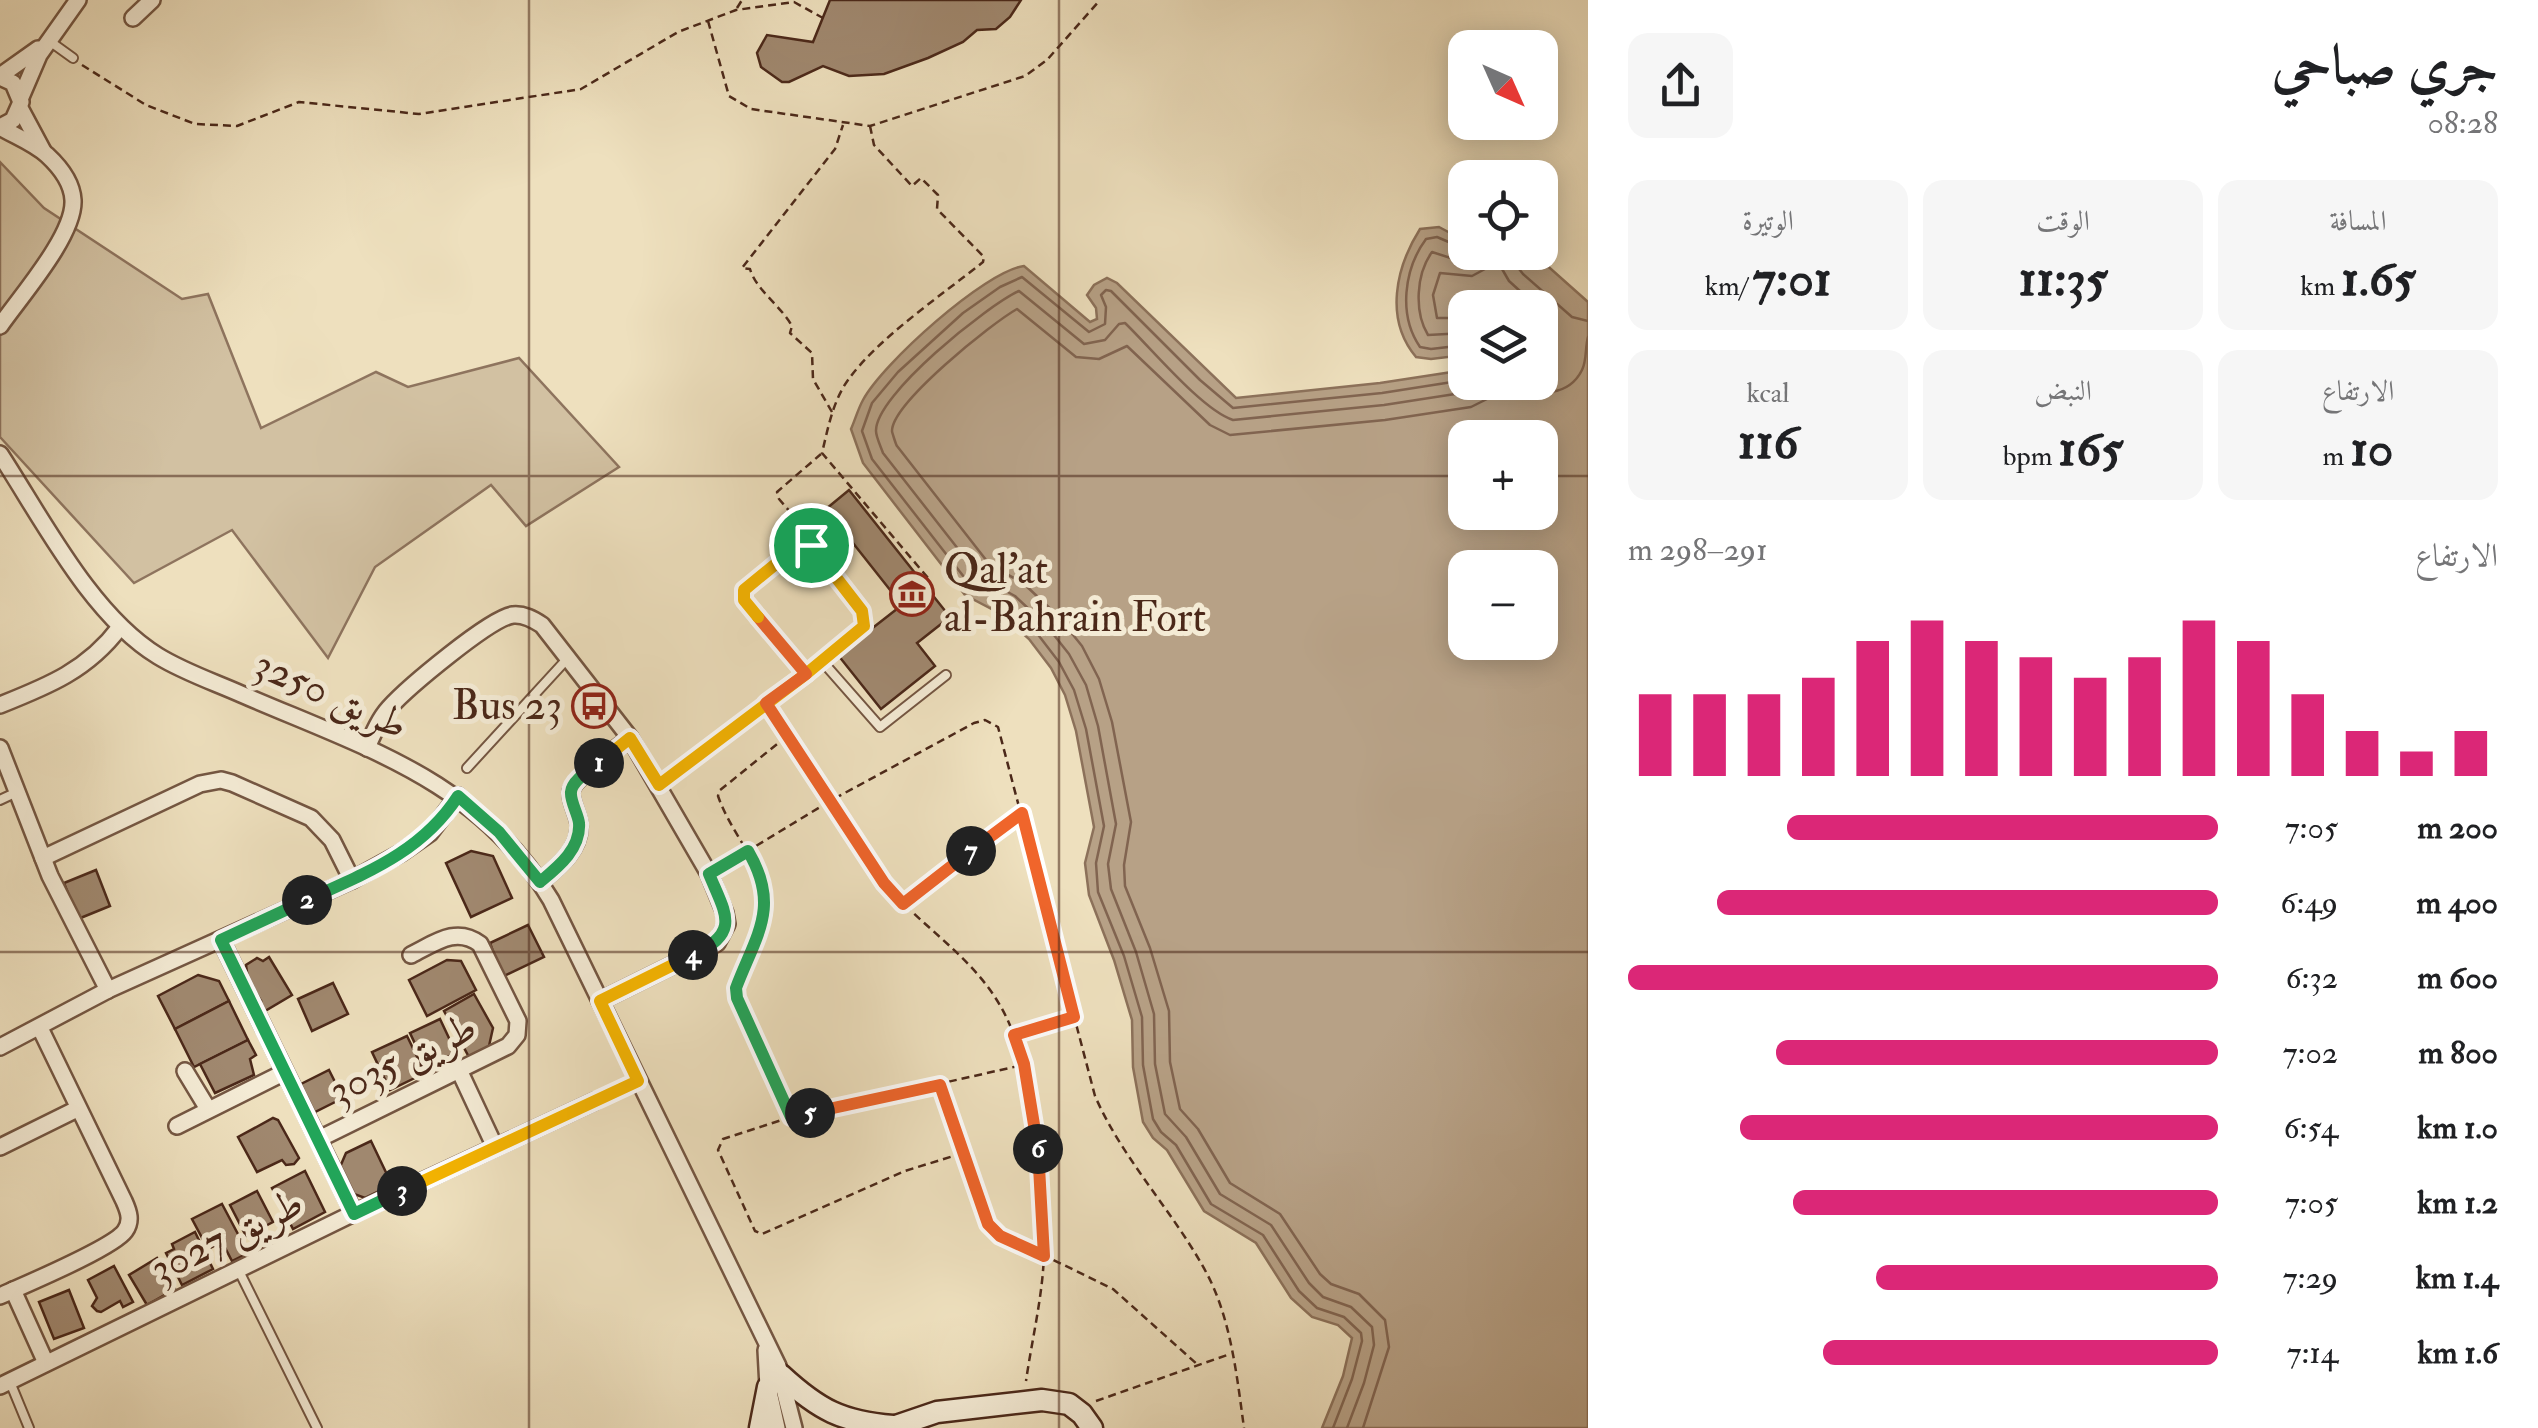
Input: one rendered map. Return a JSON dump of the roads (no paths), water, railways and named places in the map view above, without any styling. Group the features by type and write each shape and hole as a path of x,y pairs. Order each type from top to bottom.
{"street":[{"path":"0,127 13,120 48,39 78,0"},
{"path":"133,18 152,0"},
{"path":"0,326 71,220 73,200 69,182 43,152 13,84 0,77 48,39"},
{"path":"0,127 43,152"},
{"name":"طريق 3250","path":"0,454 91,592 120,627 158,656 367,748 458,796 499,832 540,882 766,1346 794,1428"},
{"path":"367,748 380,720 402,695 464,644 504,618 524,615 534,619 630,738 709,874 726,914 724,934 718,943 600,1001"},
{"path":"0,706 74,673 120,627"},
{"path":"540,882 566,859 575,842 580,828 570,793 576,782 630,738"},
{"path":"0,748 43,858 108,990"},
{"path":"43,858 200,784 221,780 311,818 332,840 352,880"},
{"path":"0,1047 108,990 352,880 419,842 442,821 458,796"},
{"name":"طريق 3035","path":"318,1139 508,1046 517,1035 518,1021 480,944 469,936 456,934 411,955"},
{"name":"طريق 3035","path":"221,940 354,1214"},
{"path":"40,1028 129,1213 128,1225 114,1241 7,1293 46,1364"},
{"path":"186,1070 208,1109"},
{"path":"459,1070 495,1147"},
{"name":"طريق 3035","path":"177,1126 284,1073"},
{"name":"طريق 3027","path":"5,1384 595,1101"},
{"path":"0,1147 77,1109"},
{"path":"760,1428 775,1381 840,1418 891,1427 937,1412 1056,1400 1076,1408 1092,1428"},
{"name":"طريق 3250","path":"775,1381 777,1428"},
{"path":"931,1428 982,1408"}],"lane":[{"path":"48,39 73,58"},
{"path":"659,785 806,674 864,626 865,616 811,545 803,543 742,594 806,674"},
{"path":"467,768 567,659"},
{"path":"822,661 880,727 946,676"},
{"path":"0,800 17,792"},
{"path":"238,1269 312,1427"},
{"path":"5,1384 29,1428"}],"water":[{"path":"1439,227 1448,232 1448,270 1552,270 1588,302 1588,1428 1322,1428 1343,1376 1352,1338 1338,1325 1312,1317 1291,1298 1256,1243 1204,1211 1167,1150 1143,1122 1133,1067 1132,1020 1089,895 1085,863 1094,827 1076,731 1065,695 1029,639 1001,614 965,595 863,463 851,429 874,384 912,343 985,284 1024,266 1090,322 1097,319 1096,308 1087,295 1094,285 1107,278 1117,283 1236,398 1448,373 1448,400 1558,400 1558,290 1448,290 1448,357 1416,357 1406,342 1397,310 1400,276 1420,229"}],"place":[{"name":"Qal'at al-Bahrain Fort","path":"912,594"},
{"name":"Bus 23","path":"594,706"}]}
